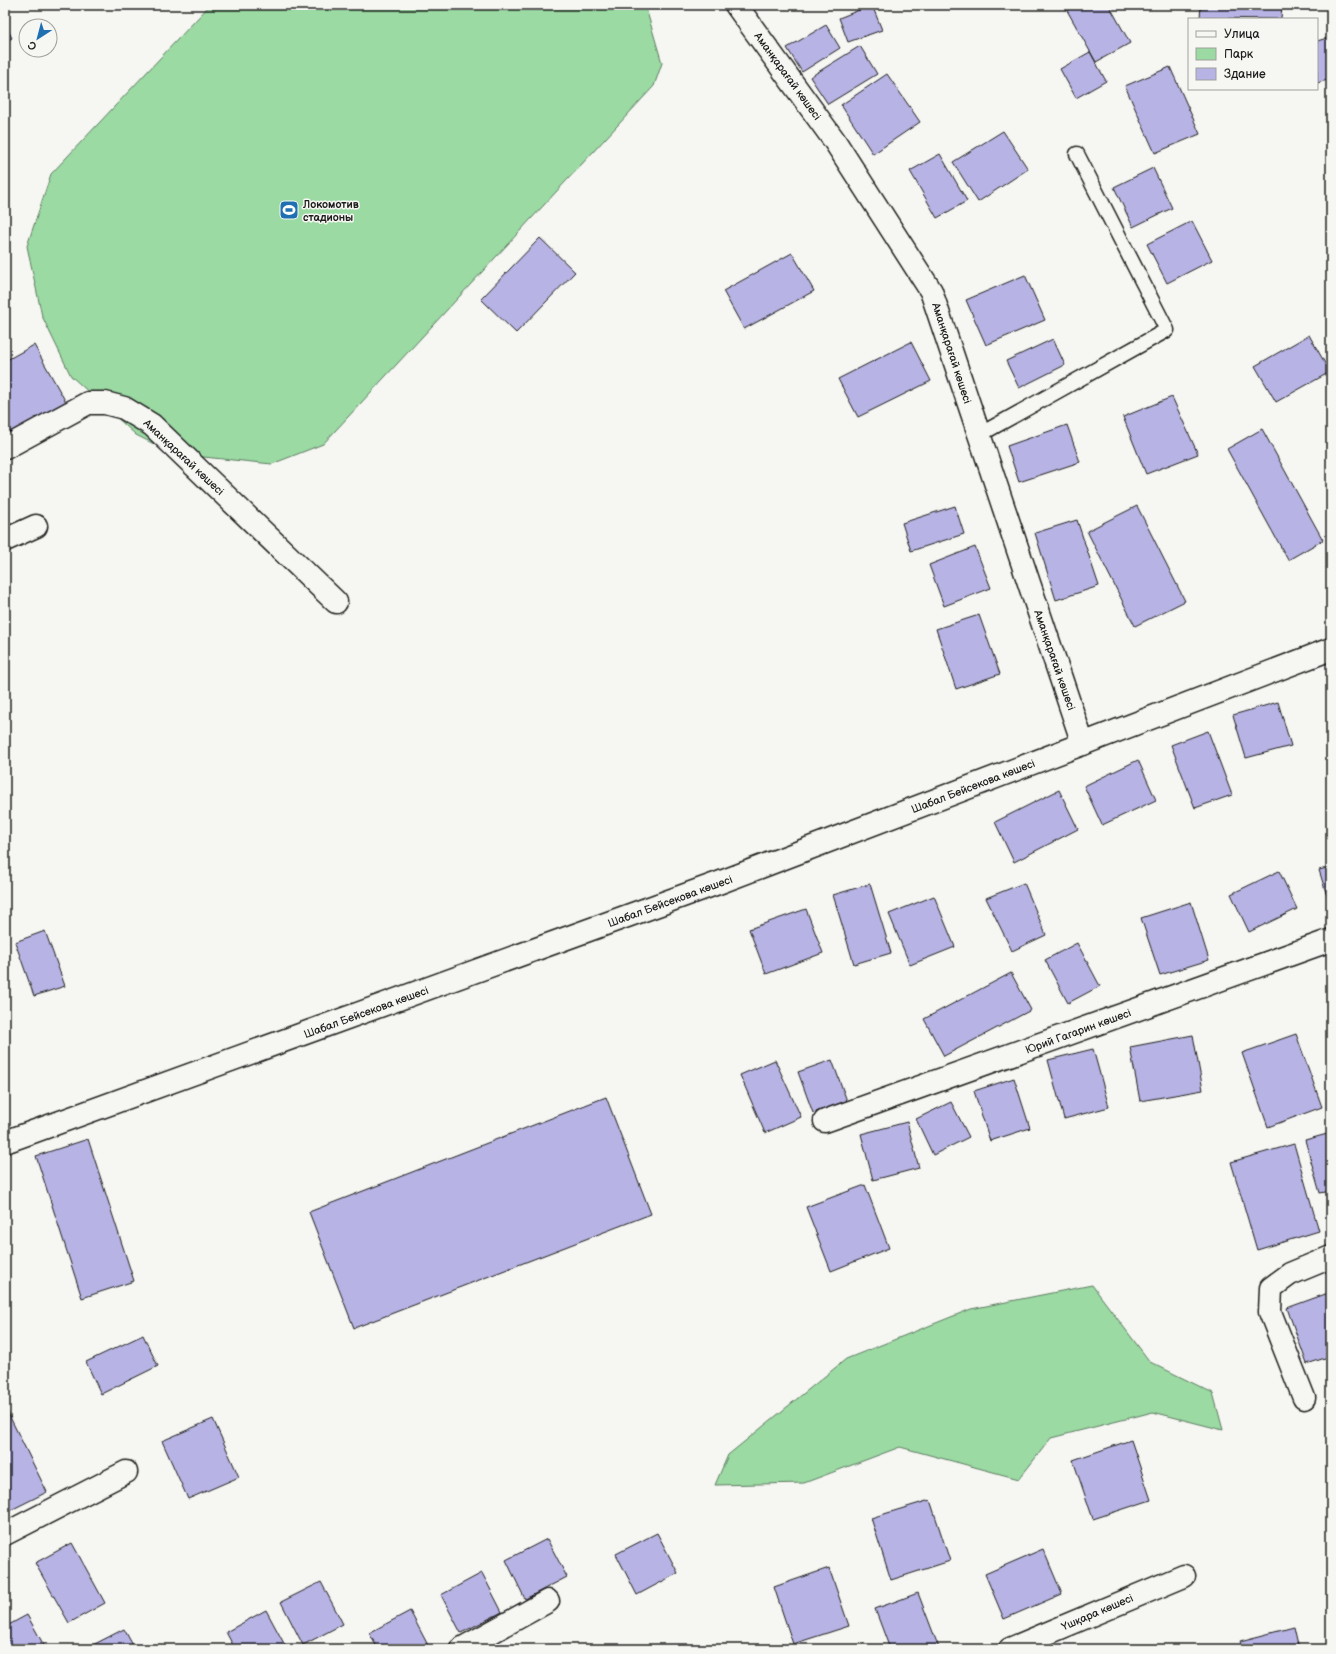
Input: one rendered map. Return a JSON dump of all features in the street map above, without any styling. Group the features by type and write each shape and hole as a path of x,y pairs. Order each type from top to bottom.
{"street":[{"name":"Аманқарағай көшесі","path":"736,5 834,140 931,291 1083,744"},
{"name":"Аманқарағай көшесі","path":"5,448 88,403 104,403 124,408 152,425 336,602"},
{"path":"5,540 36,526"},
{"name":"Шабал Бейсекова көшесі","path":"5,1142 714,885 1331,648"},
{"name":"Юрий Гагарин көшесі","path":"825,1121 1331,940"},
{"path":"1304,1398 1270,1312 1270,1288 1290,1274 1331,1257"},
{"path":"5,1534 126,1472"},
{"name":"Үшқара көшесі","path":"1010,1649 1184,1576"},
{"path":"461,1649 548,1602"}],"lane":[{"path":"980,435 1167,330 1077,154"}],"green space":[{"name":"Локомотив стадионы","path":"210,5 645,5 662,63 654,86 323,444 272,464 174,454 136,435 71,376 42,316 27,246 51,174"},
{"path":"1092,1285 1150,1362 1213,1393 1223,1430 1153,1412 1051,1438 1019,1479 900,1447 804,1483 715,1485 728,1455 846,1359 971,1309"}],"building":[{"path":"872,5 882,30 848,42 839,18"},
{"path":"1064,5 1109,5 1130,43 1096,62"},
{"path":"1201,5 1282,5 1281,18 1200,18"},
{"path":"5,25 12,38 5,42"},
{"path":"826,25 840,48 802,72 787,48"},
{"path":"1331,37 1331,79 1318,83 1318,41"},
{"path":"860,46 877,74 828,104 810,77"},
{"path":"1090,52 1106,81 1076,98 1060,69"},
{"path":"1170,67 1200,134 1155,153 1125,86"},
{"path":"887,74 920,122 873,154 841,105"},
{"path":"1003,131 1028,169 978,202 953,162"},
{"path":"940,154 967,201 937,218 910,171"},
{"path":"1153,168 1172,208 1133,227 1114,187"},
{"path":"1192,221 1212,260 1167,283 1147,244"},
{"path":"540,238 575,272 516,333 481,299"},
{"path":"792,253 814,291 744,329 723,291"},
{"path":"1025,275 1045,320 986,345 966,300"},
{"path":"1309,335 1330,372 1276,402 1255,366"},
{"path":"1053,339 1065,365 1019,388 1006,361"},
{"path":"911,342 931,381 858,417 838,379"},
{"path":"34,345 67,404 5,439 5,361"},
{"path":"1172,397 1198,454 1146,474 1123,417"},
{"path":"1067,425 1080,462 1019,482 1007,446"},
{"path":"1262,429 1323,540 1288,560 1227,449"},
{"path":"955,506 964,534 911,551 902,523"},
{"path":"1137,506 1185,601 1135,626 1087,531"},
{"path":"1077,520 1099,586 1056,600 1035,533"},
{"path":"975,547 991,588 944,606 929,565"},
{"path":"979,615 1000,674 956,689 936,629"},
{"path":"1278,702 1291,746 1246,758 1233,715"},
{"path":"1208,731 1232,795 1195,808 1171,745"},
{"path":"1138,760 1156,800 1102,825 1084,786"},
{"path":"1059,790 1078,829 1014,862 995,822"},
{"path":"1331,867 1331,909 1319,870"},
{"path":"1279,871 1297,909 1249,932 1231,894"},
{"path":"1024,883 1046,935 1012,951 986,898"},
{"path":"870,884 891,953 854,964 833,895"},
{"path":"934,896 955,947 910,965 889,914"},
{"path":"1191,902 1209,960 1160,975 1141,918"},
{"path":"806,909 823,953 766,974 749,929"},
{"path":"45,931 65,986 34,996 15,942"},
{"path":"1077,943 1100,986 1068,1003 1045,960"},
{"path":"1011,973 1031,1010 944,1056 924,1019"},
{"path":"1296,1034 1322,1107 1268,1127 1242,1053"},
{"path":"1193,1035 1203,1090 1140,1101 1130,1047"},
{"path":"1093,1049 1109,1107 1064,1119 1048,1060"},
{"path":"775,1060 801,1117 765,1133 740,1075"},
{"path":"832,1060 847,1101 813,1113 798,1072"},
{"path":"1014,1078 1030,1128 990,1141 974,1091"},
{"path":"606,1097 651,1214 354,1328 309,1212"},
{"path":"951,1102 969,1137 933,1155 916,1119"},
{"path":"907,1122 919,1168 873,1180 861,1134"},
{"path":"1331,1133 1331,1191 1320,1193 1305,1140"},
{"path":"88,1139 134,1281 82,1298 36,1156"},
{"path":"1294,1144 1319,1231 1257,1250 1231,1162"},
{"path":"865,1185 889,1248 831,1271 806,1207"},
{"path":"1331,1292 1331,1356 1307,1364 1287,1308"},
{"path":"143,1335 158,1366 101,1394 86,1362"},
{"path":"5,1407 47,1492 5,1513"},
{"path":"213,1419 239,1477 188,1499 162,1441"},
{"path":"1131,1440 1151,1500 1093,1519 1073,1460"},
{"path":"930,1500 950,1561 891,1580 871,1518"},
{"path":"657,1533 678,1573 637,1595 616,1554"},
{"path":"547,1539 567,1577 525,1599 506,1560"},
{"path":"72,1543 105,1603 69,1623 35,1563"},
{"path":"1043,1549 1062,1594 1004,1619 985,1574"},
{"path":"829,1568 849,1626 793,1644 774,1587"},
{"path":"482,1573 502,1612 461,1633 441,1595"},
{"path":"321,1582 343,1624 303,1645 281,1602"},
{"path":"918,1593 939,1648 890,1649 875,1609"},
{"path":"266,1610 287,1649 235,1649 226,1632"},
{"path":"410,1611 430,1649 378,1649 369,1633"},
{"path":"27,1615 46,1649 5,1649 5,1627"},
{"path":"1294,1627 1299,1649 1243,1649 1240,1641"},
{"path":"124,1629 135,1649 87,1648"}],"place":[{"name":"Локомотив стадионы","path":"289,210"}]}
